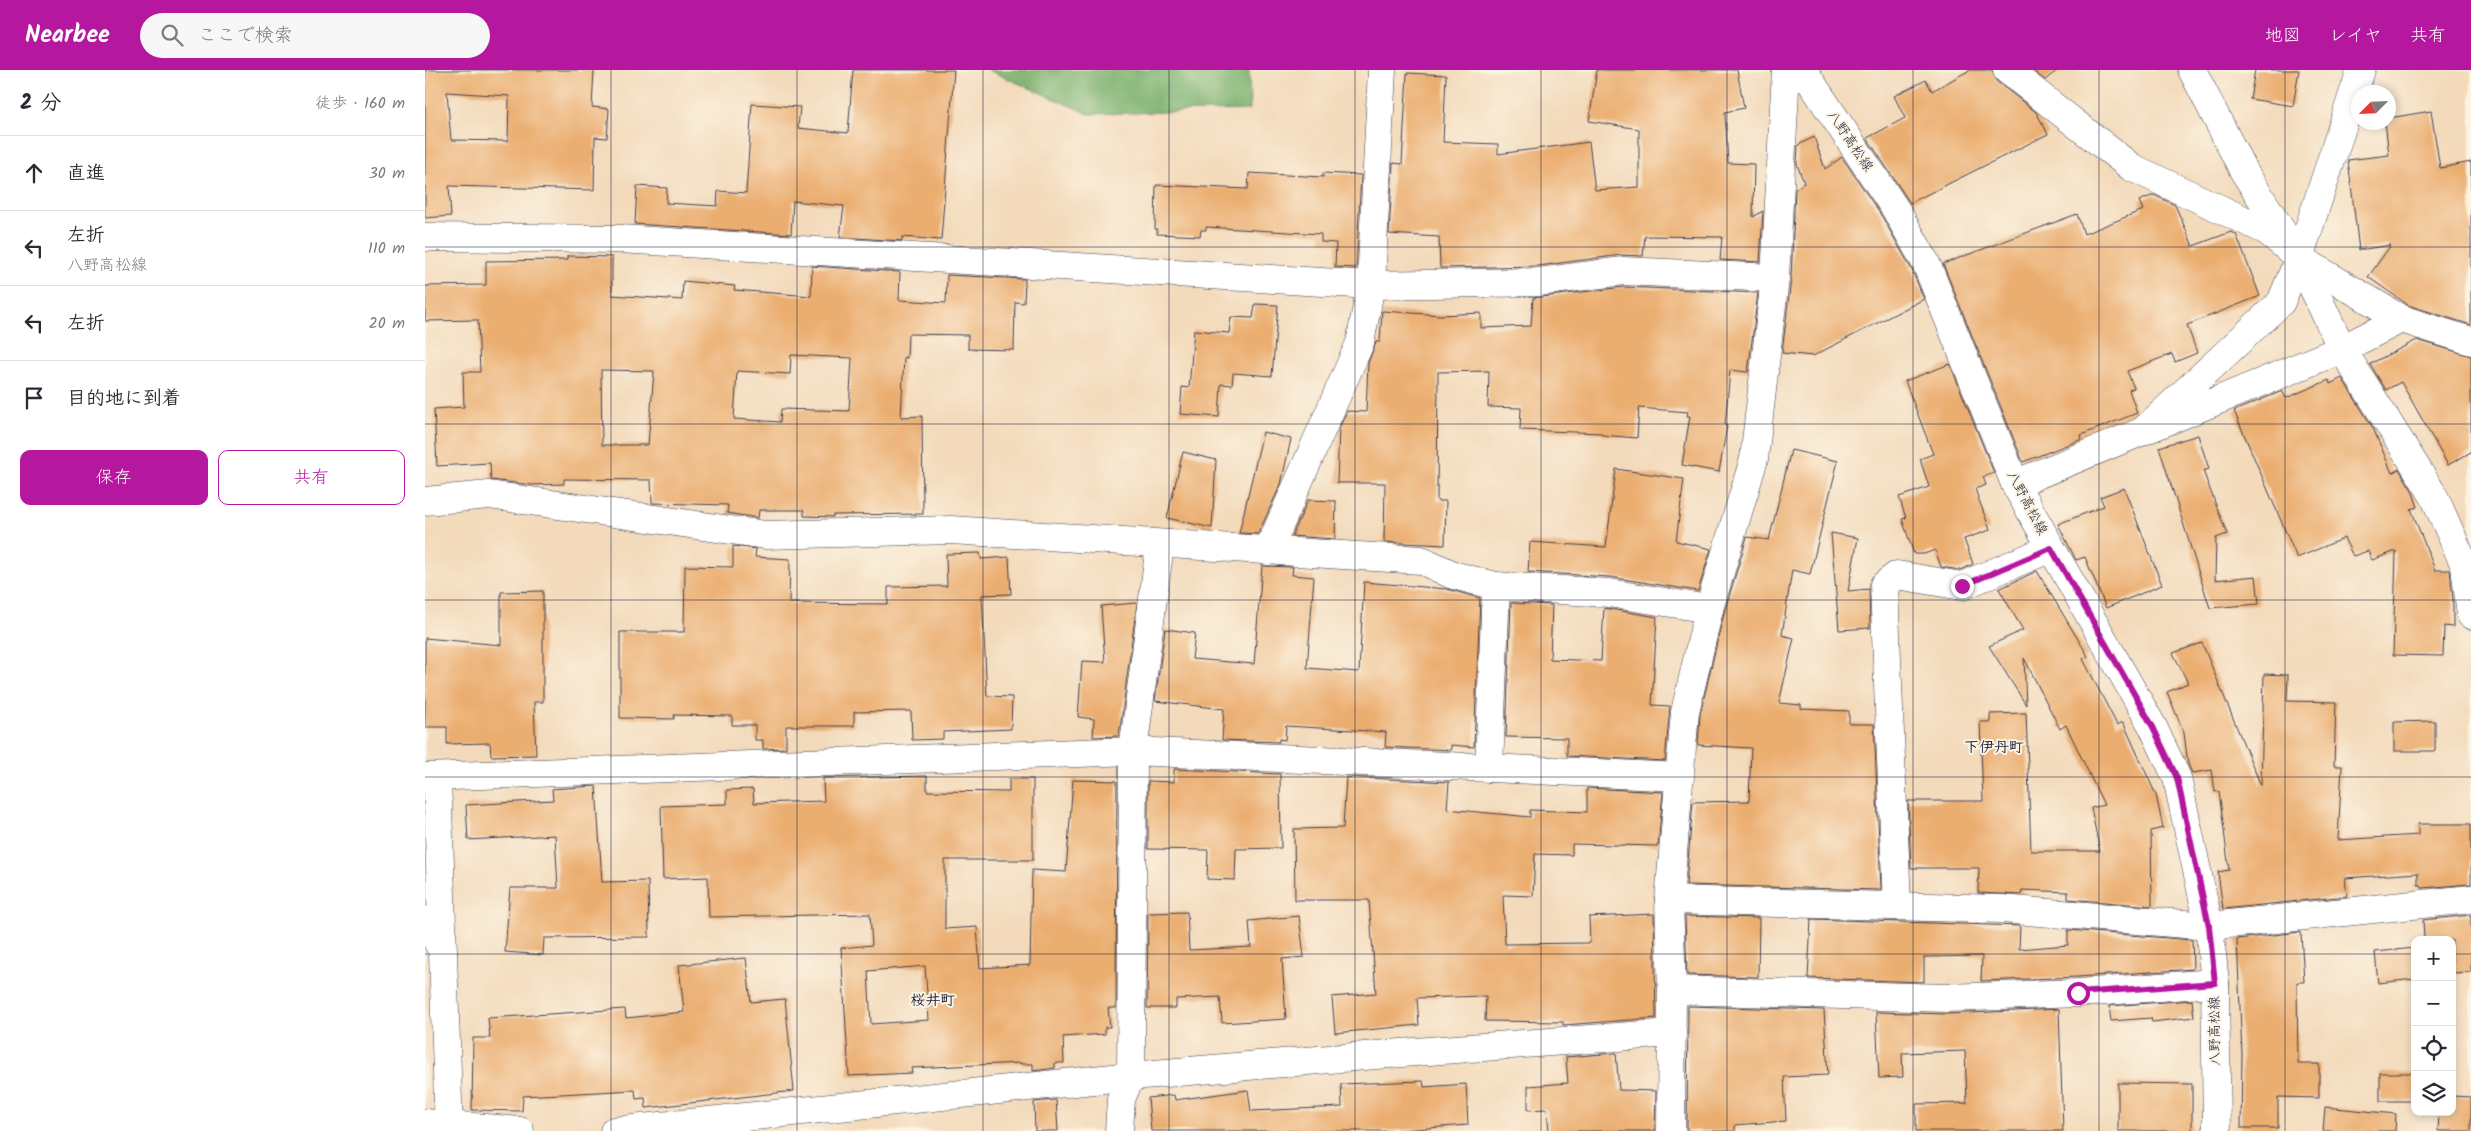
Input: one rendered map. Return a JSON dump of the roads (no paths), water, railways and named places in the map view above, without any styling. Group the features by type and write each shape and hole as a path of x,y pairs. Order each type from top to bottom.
{"street":[{"path":"1268,551 1359,343 1371,285 1381,70"},
{"path":"1671,1131 1673,990 1669,900 1685,712 1709,608 1754,459 1775,278 1786,70"},
{"name":"八野高松線","path":"1803,70 1896,210 1926,263 2015,484 2153,727 2177,778 2209,926 2215,983 2217,1131"},
{"path":"2007,70 2131,167 2267,231 2299,258 2401,319 2471,341"},
{"path":"2192,70 2243,170 2299,258 2342,349 2434,496 2465,566 2471,615"},
{"path":"2143,431 2281,302 2299,258 2361,70"},
{"path":"425,237 620,239 1371,285 1539,282 1623,271 1775,278"},
{"path":"2015,484 2342,349 2401,319"},
{"path":"425,501 489,495 765,535 951,530 1160,545 1421,560 1453,575 1496,586 1609,593 1709,608"},
{"path":"1119,1131 1121,1099 1131,1076 1133,751 1160,545"},
{"path":"1897,906 1884,585 1897,575 1962,586 2051,548"},
{"path":"1489,768 1496,586"},
{"path":"520,1131 441,1127 443,952 431,777 1133,751 1679,777"},
{"path":"1669,900 2002,909 2209,926 2471,900"},
{"path":"425,920 443,952"},
{"path":"1673,990 1947,998 2078,993 2215,983"},
{"path":"614,1131 1131,1076 1387,1054 1672,1033"}],"district":[{"name":"下伊丹町","path":"1994,748"},
{"name":"桜井町","path":"933,1001"}]}
